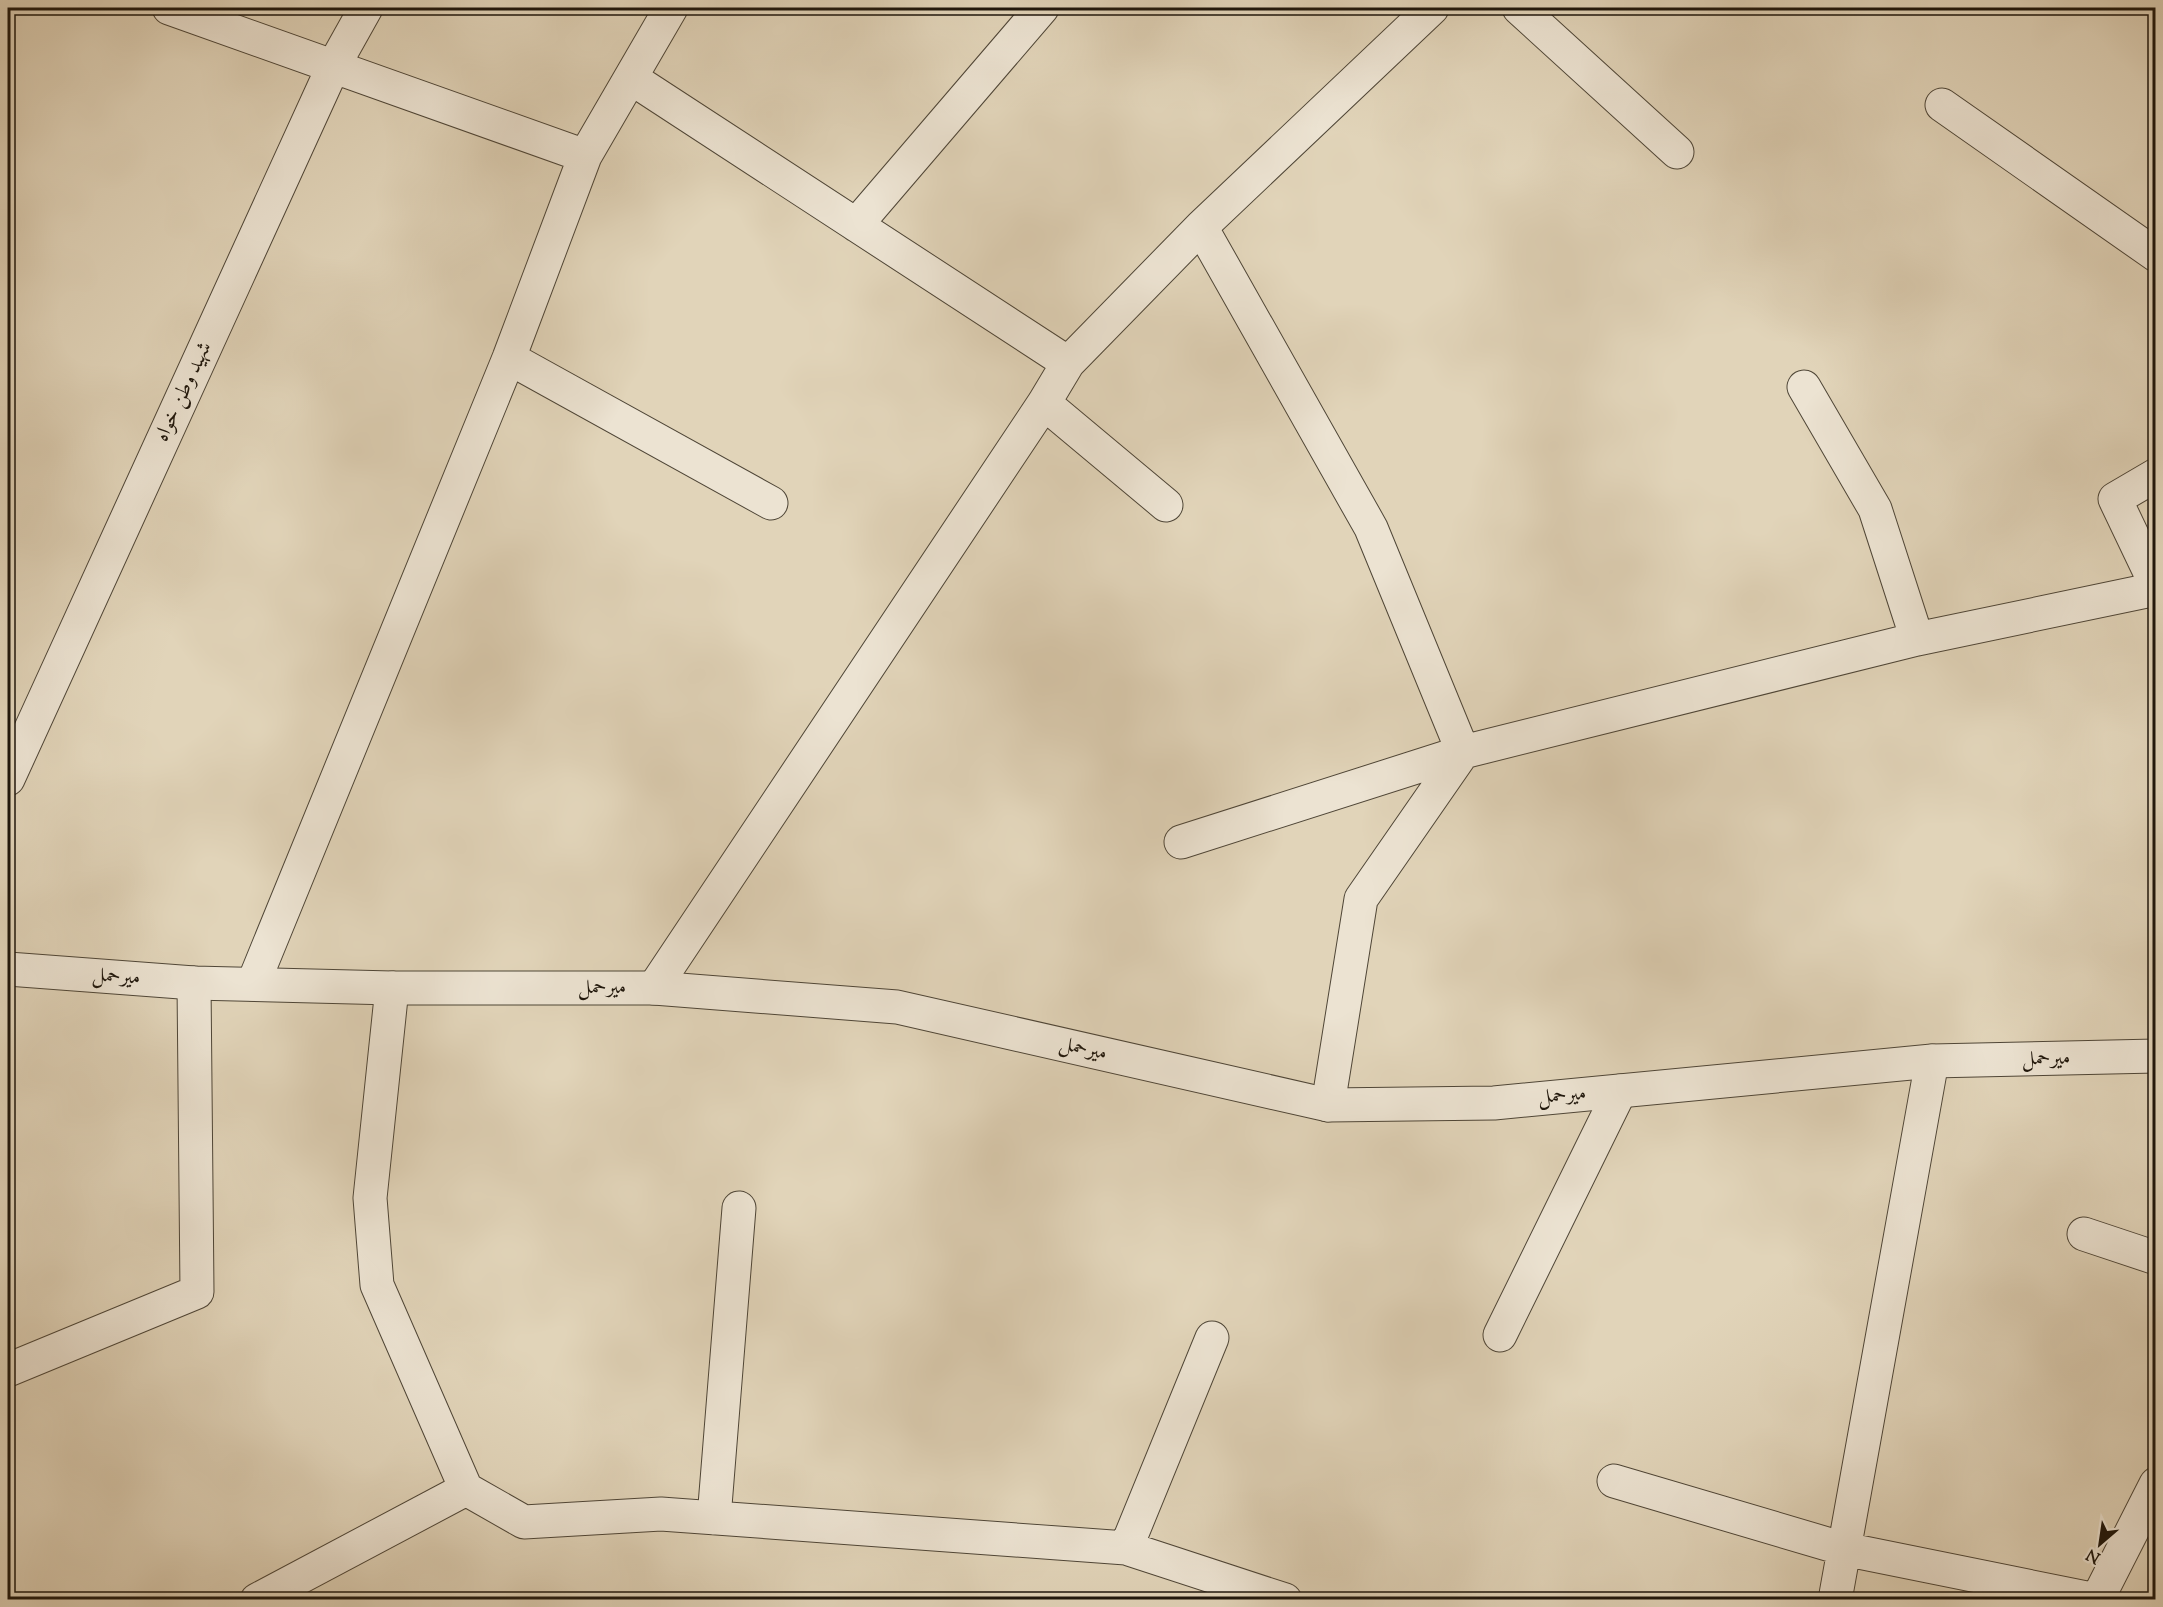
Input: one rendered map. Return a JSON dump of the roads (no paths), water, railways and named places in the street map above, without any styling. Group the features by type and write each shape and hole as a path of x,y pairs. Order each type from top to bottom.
{"street":[{"path":"169,8 585,156"},
{"name":"شهید وطن خواه","path":"8,779 333,67 366,8"},
{"path":"253,984 509,358 585,156 671,8"},
{"path":"856,225 1042,8"},
{"path":"654,988 1044,403 1068,363 1201,228 1432,8"},
{"path":"1519,8 1677,152"},
{"path":"631,78 1068,363"},
{"path":"1942,105 2156,255"},
{"path":"1201,228 1371,528 1463,752"},
{"path":"509,358 771,503"},
{"path":"1804,387 1875,508 1917,639"},
{"path":"1044,403 1166,505"},
{"path":"1181,842 1463,752 1917,639 2156,587 2115,499 2156,475"},
{"path":"1328,1105 1361,899 1463,752"},
{"name":"میرحمل","path":"8,969 194,983 392,988 654,988 897,1007 1328,1105 1494,1103 1932,1061 2156,1056"},
{"path":"8,1370 198,1292 194,983"},
{"path":"392,988 370,1198 377,1285 466,1489 524,1521 661,1514 1126,1548 1286,1599"},
{"path":"1835,1599 1932,1061"},
{"path":"1500,1335 1620,1091"},
{"path":"714,1518 739,1208"},
{"path":"2084,1234 2156,1258"},
{"path":"1126,1548 1212,1338"},
{"path":"1614,1481 1844,1550 2096,1599 2156,1484"},
{"path":"257,1599 466,1489"}]}
